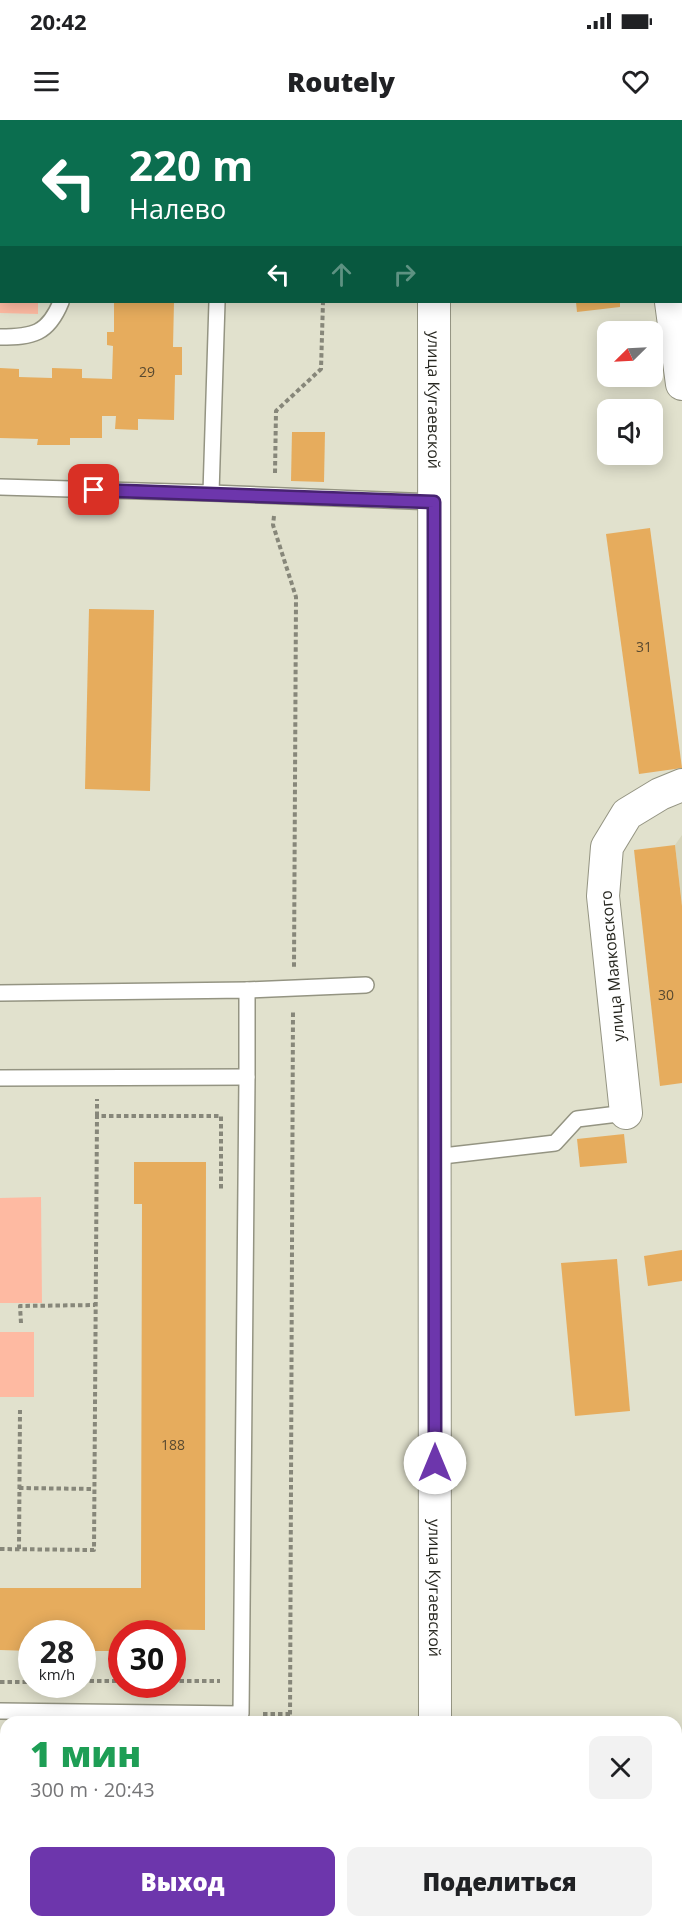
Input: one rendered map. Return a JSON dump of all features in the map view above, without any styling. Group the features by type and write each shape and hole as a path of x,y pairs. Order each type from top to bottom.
{"street":[{"name":"улица Кугаевской","path":"434,303 435,1716"},
{"path":"671,303 682,384"},
{"name":"улица Маяковского","path":"626,1113 603,896 607,847 627,814 660,794 682,785"}],"lane":[{"path":"0,337 22,337 41,330 54,318 61,303"},
{"path":"212,493 217,303"},
{"path":"0,488 212,493 434,502"},
{"path":"0,993 246,990 366,985"},
{"path":"0,1712 241,1714 246,990"},
{"path":"0,1078 247,1077"},
{"path":"434,1157 555,1143 577,1119 626,1113"}],"path":[{"path":"274,482 276,411 321,369 324,303"},
{"path":"274,512 273,525 296,597 290,1716"},
{"path":"0,1549 94,1550 97,1116 221,1116 221,1198"},
{"path":"21,1323 20,1306 95,1305"},
{"path":"19,1550 20,1410"},
{"path":"19,1488 94,1489"},
{"path":"186,1681 220,1681 220,1670"},
{"path":"0,1682 18,1682"}],"shaded area":[{"path":"0,303 38,303 38,314 0,313"},
{"path":"682,835 682,906 675,845"},
{"path":"41,1197 42,1303 0,1303 0,1198"},
{"path":"0,1332 34,1332 34,1397 0,1397"}],"building":[{"path":"114,303 174,303 173,347 182,347 182,375 175,375 174,420 138,419 138,430 115,429 116,416 102,416 102,438 70,438 70,445 37,445 38,439 0,438 0,368 19,369 19,377 52,378 52,368 82,369 82,378 112,379 113,346 107,345 107,332 114,332"},
{"path":"576,303 620,303 620,307 577,312"},
{"path":"292,432 325,432 324,482 291,481"},
{"path":"650,528 682,768 639,774 606,534"},
{"path":"89,609 154,610 150,791 85,789"},
{"path":"675,845 682,906 682,1083 660,1086 634,850"},
{"path":"624,1134 627,1163 580,1167 577,1139"},
{"path":"134,1162 206,1162 205,1630 186,1630 186,1620 108,1620 108,1651 96,1651 96,1620 18,1620 18,1651 0,1650 0,1588 141,1588 142,1204 134,1204"},
{"path":"682,1250 682,1281 648,1286 644,1256"},
{"path":"617,1259 630,1411 575,1416 561,1263"}],"route":[{"path":"94,490 434,502 435,1463"}]}
